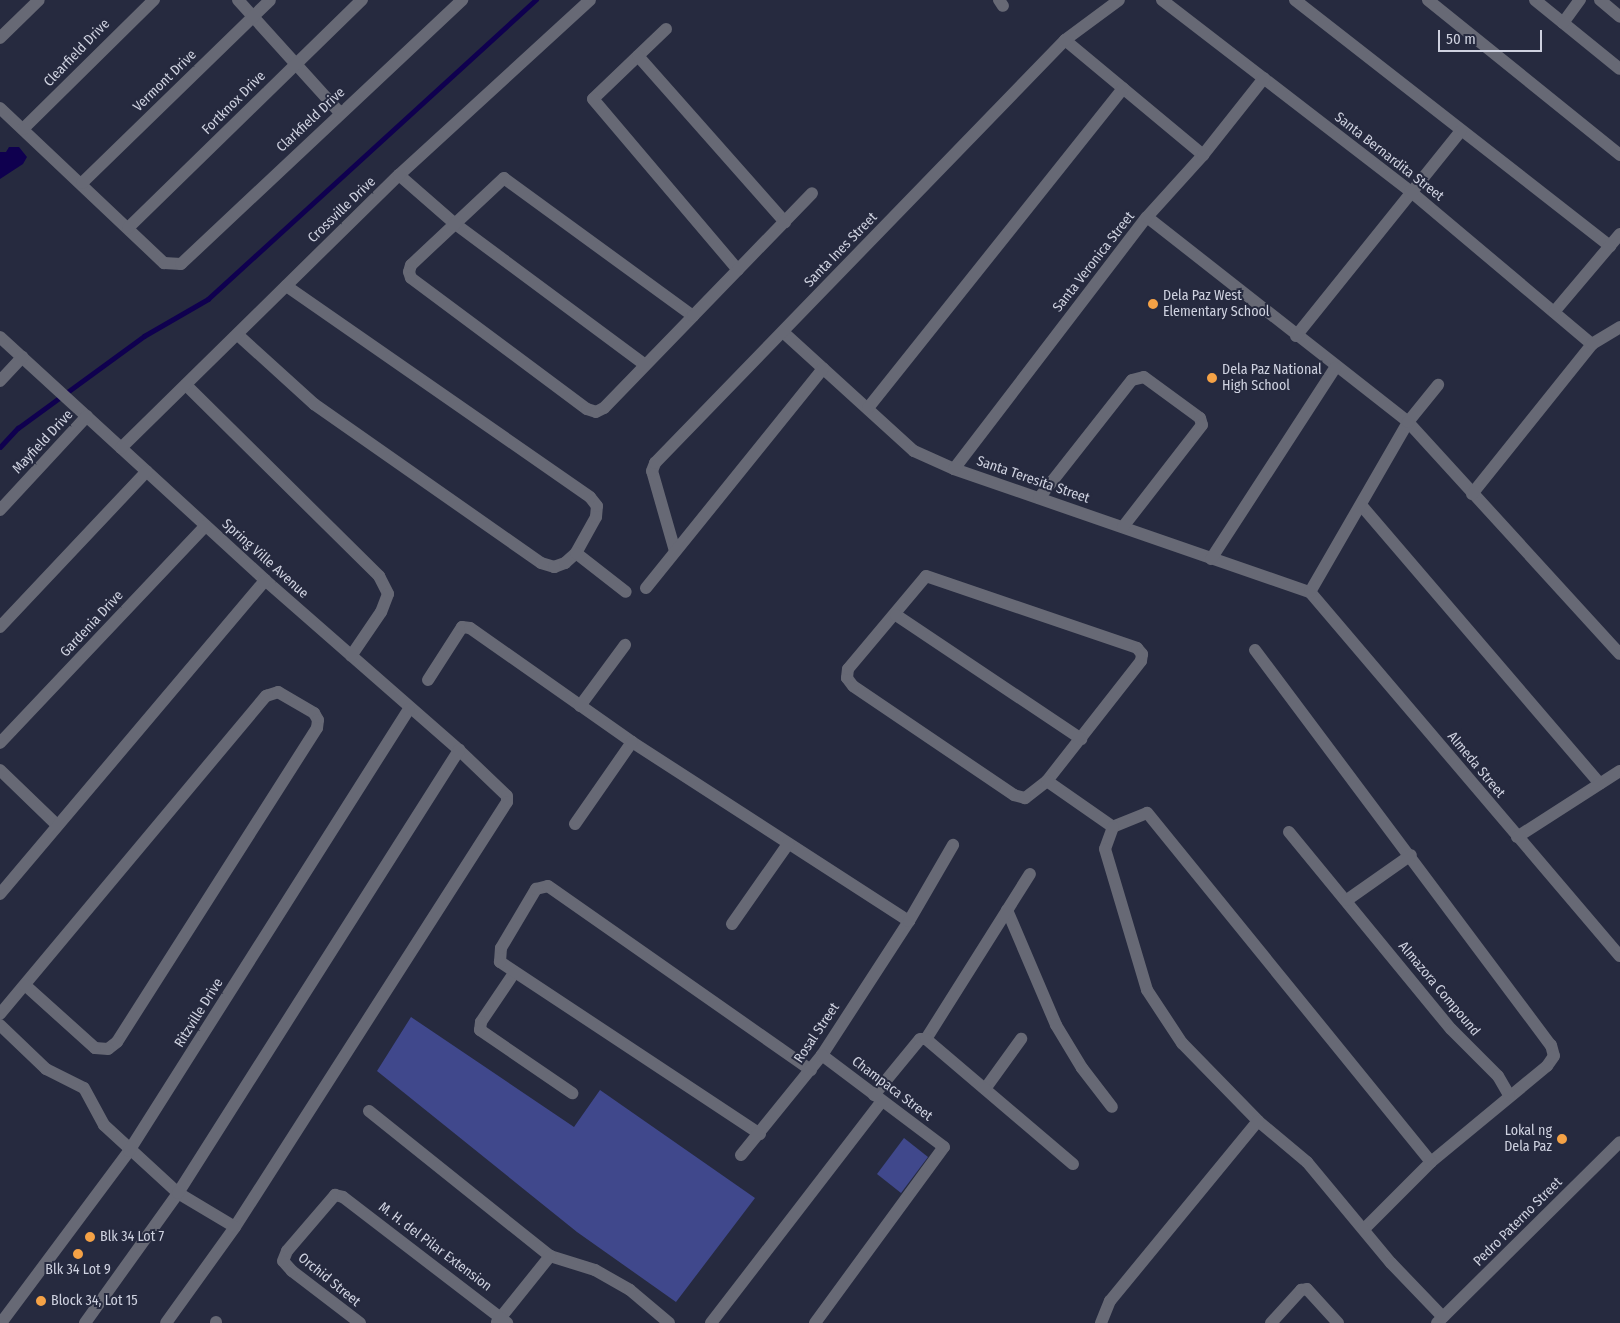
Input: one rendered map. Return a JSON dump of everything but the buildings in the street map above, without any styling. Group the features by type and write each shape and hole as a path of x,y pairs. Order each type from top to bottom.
{"street":[{"path":"0,38 39,0"},
{"name":"Clearfield Drive","path":"23,129 154,0"},
{"path":"238,0 340,113"},
{"name":"Vermont Drive","path":"82,183 270,0"},
{"name":"Fortknox Drive","path":"128,228 295,63 362,0"},
{"name":"Clarkfield Drive","path":"128,228 164,263 181,264 462,0"},
{"name":"Crossville Drive","path":"121,448 399,175 590,0"},
{"name":"Santa Ines Street","path":"675,551 652,471 654,463 784,332 1065,40 1119,0"},
{"name":"Santa Bernardita Street","path":"1162,0 1410,191 1592,344"},
{"path":"1295,0 1460,132 1610,246"},
{"path":"1428,0 1620,155"},
{"path":"1535,0 1620,69"},
{"path":"1563,23 1580,0"},
{"path":"1600,0 1619,15"},
{"path":"666,29 593,99 738,270"},
{"path":"1065,40 1203,155"},
{"path":"638,56 785,222"},
{"name":"Santa Veronica Street","path":"954,469 1147,217 1203,155 1264,78"},
{"path":"868,408 1123,88"},
{"path":"0,108 128,228"},
{"path":"1296,336 1410,191 1460,132"},
{"path":"399,175 454,222 646,365"},
{"path":"694,316 510,180 500,181 454,222 411,265 409,272 412,278 587,409 596,412 604,408 694,316 785,222 812,193"},
{"path":"1147,217 1335,368 1408,422 1620,654"},
{"path":"1554,312 1620,234"},
{"path":"238,335 314,404 541,563 554,567 565,563 576,553 596,517 597,506 590,497 286,286"},
{"path":"1472,494 1592,344 1620,327"},
{"name":"Santa Teresita Street","path":"784,332 914,451 954,469 1310,592"},
{"name":"Spring Ville Avenue","path":"0,338 265,580 409,709 504,790 507,802 235,1228"},
{"path":"0,380 22,357"},
{"path":"1211,559 1335,368"},
{"path":"646,588 823,369"},
{"path":"1039,498 1132,380 1144,378 1200,418 1202,425 1123,527"},
{"path":"186,385 379,576 388,594 381,612 351,656"},
{"path":"1310,592 1362,505 1408,422 1438,385"},
{"name":"Mayfield Drive","path":"0,510 87,416"},
{"path":"0,627 146,471"},
{"path":"1362,505 1600,784"},
{"name":"Gardenia Drive","path":"0,743 206,526"},
{"path":"576,553 626,592"},
{"path":"926,576 1137,648 1142,654 1141,661 1047,781 1025,798 1014,795 853,686 847,678 848,669 896,615 926,576"},
{"path":"0,894 265,580"},
{"name":"Almeda Street","path":"1310,592 1620,956"},
{"path":"896,615 1081,739"},
{"path":"428,680 465,626 632,742 909,921"},
{"path":"580,706 625,645"},
{"path":"1255,650 1552,1045 1554,1056 1547,1066 1509,1095 1431,1162 1364,1228"},
{"path":"0,1014 266,696 278,692 314,714 318,720 317,728 117,1042 108,1049 95,1048 25,985"},
{"name":"Ritzville Drive","path":"1,1323 129,1151 409,709"},
{"path":"574,824 632,742"},
{"path":"85,1323 178,1193 459,750"},
{"path":"0,770 57,825"},
{"path":"1517,837 1620,771"},
{"path":"1047,781 1113,827"},
{"path":"1431,1162 1147,814 1113,827 1105,849 1147,990 1182,1043 1258,1120 1307,1162 1440,1320"},
{"name":"Almazora Compound","path":"1289,832 1452,1029 1498,1076 1509,1095"},
{"path":"732,924 788,844"},
{"name":"Rosal Street","path":"741,1155 760,1134 822,1055 909,921 953,845"},
{"path":"1347,900 1411,855"},
{"path":"926,1039 1030,874"},
{"path":"760,1134 500,962 501,948 536,889 548,886 811,1070"},
{"path":"1007,910 1056,1025 1082,1068 1112,1107"},
{"path":"514,973 481,1022 480,1030 572,1093"},
{"path":"0,1025 46,1069 84,1088 104,1125 129,1151 178,1193 235,1228 166,1323"},
{"path":"711,1323 878,1099 920,1039 926,1039 1073,1164"},
{"path":"985,1089 1021,1040"},
{"name":"Champaca Street","path":"815,1323 944,1147 822,1055"},
{"path":"369,1111 550,1256 594,1270 616,1282 669,1323"},
{"path":"1101,1323 1110,1301 1258,1120"},
{"name":"Pedro Paterno Street","path":"1440,1320 1620,1142"},
{"name":"Orchid Street","path":"343,1197 335,1194 287,1251 283,1261 292,1271 360,1323"},
{"name":"M. H. del Pilar Extension","path":"343,1197 501,1321"},
{"path":"501,1321 550,1256"},
{"path":"1271,1323 1301,1290 1306,1289 1338,1323"}],"shaded area":[{"path":"9,147 19,147 27,157 23,164 0,179 0,152 6,152"},
{"path":"411,1017 574,1127 600,1090 755,1198 676,1302 577,1232 377,1071"},
{"path":"904,1138 928,1157 901,1193 877,1174"}],"waterway":[{"path":"0,447 18,428 144,336 208,299 536,0"}],"place":[{"name":"Dela Paz West Elementary School","path":"1153,304"},
{"name":"Dela Paz National High School","path":"1212,378"},
{"name":"Lokal ng Dela Paz","path":"1562,1139"},
{"name":"Blk 34 Lot 7","path":"90,1237"},
{"name":"Blk 34 Lot 9","path":"78,1254"},
{"name":"Block 34, Lot 15","path":"41,1301"}]}
